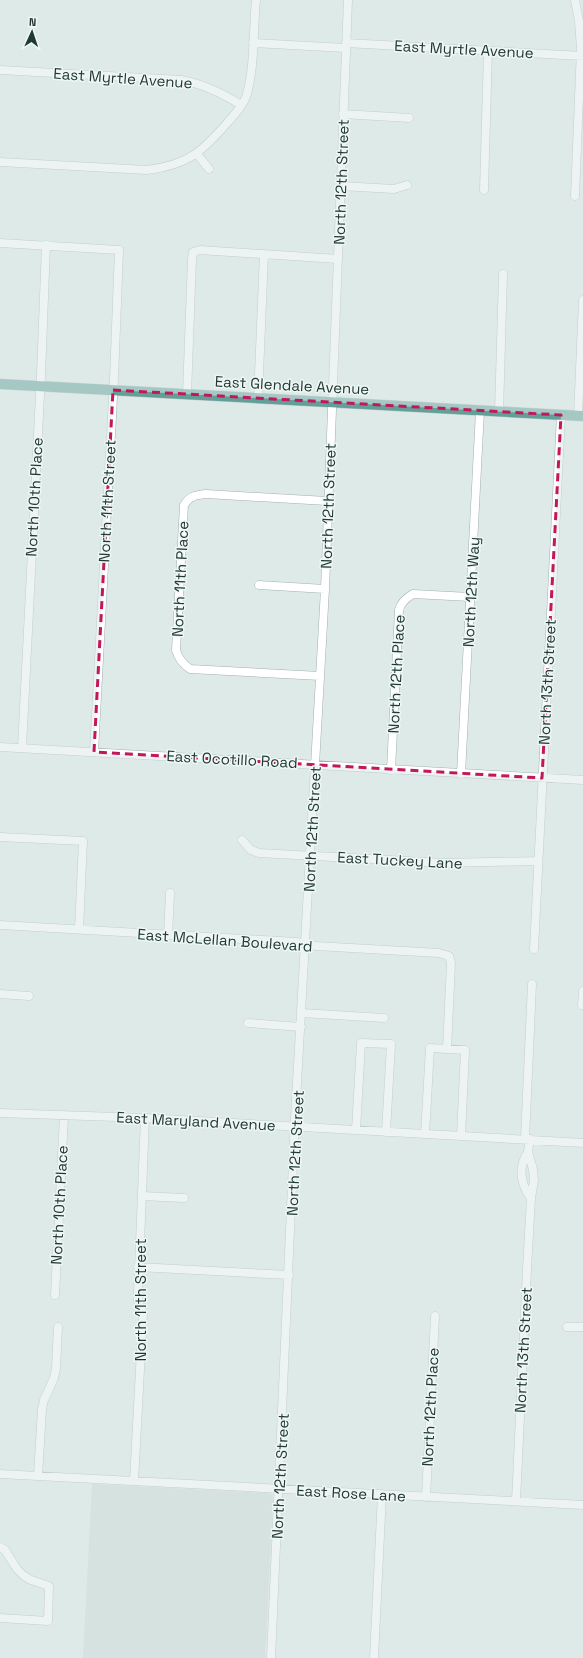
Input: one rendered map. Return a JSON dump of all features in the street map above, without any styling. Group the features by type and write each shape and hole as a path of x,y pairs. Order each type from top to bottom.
{"main road":[{"name":"East Glendale Avenue","path":"0,384 581,416"}],"street":[{"path":"0,162 147,170 161,169 182,163 197,154 219,132 242,105 245,99 250,81 256,0"},
{"name":"North 12th Street","path":"271,1658 280,1489 295,1126 325,589 327,501 348,0"},
{"path":"575,0 579,21 582,56 575,196"},
{"name":"East Myrtle Avenue","path":"252,43 488,50 582,56"},
{"path":"484,190 488,50"},
{"name":"East Myrtle Avenue","path":"0,70 181,80 193,82 217,90 242,105"},
{"path":"343,114 409,118"},
{"path":"197,154 209,169"},
{"path":"341,186 394,189 407,185"},
{"path":"0,243 46,245"},
{"name":"North 11th Street","path":"46,245 119,250 94,752"},
{"name":"North 10th Place","path":"22,748 46,245"},
{"path":"186,394 192,259 194,252 200,250 338,259"},
{"path":"258,398 264,254"},
{"path":"498,412 503,274"},
{"path":"581,416 583,300"},
{"name":"North 12th Way","path":"461,774 480,411"},
{"name":"North 13th Street","path":"534,949 561,415"},
{"name":"North 11th Place","path":"320,676 190,669 185,666 177,655 176,650 184,505 188,498 206,494 327,501"},
{"path":"259,585 325,589"},
{"name":"North 12th Place","path":"390,770 399,610 401,604 406,598 413,594 470,597"},
{"name":"East Ocotillo Road","path":"0,747 583,780"},
{"path":"0,836 83,841 79,929"},
{"name":"East Tuckey Lane","path":"242,840 251,850 259,853 444,863 538,861"},
{"path":"168,935 170,893"},
{"name":"East McLellan Boulevard","path":"0,925 296,942 316,946 439,953 449,956 451,962 447,1049"},
{"name":"North 13th Street","path":"516,1502 531,1198 534,1180 533,1168 528,1152 527,1139 532,984"},
{"path":"582,1005 583,990"},
{"path":"0,994 29,996"},
{"path":"302,1013 384,1018"},
{"path":"248,1023 301,1026"},
{"path":"356,1130 361,1043 390,1044 386,1132"},
{"path":"425,1134 430,1048 465,1050 461,1136"},
{"name":"East Maryland Avenue","path":"0,1113 145,1118 583,1143"},
{"name":"North 10th Place","path":"55,1295 64,1116"},
{"name":"North 11th Street","path":"134,1481 143,1314 138,1300 138,1267 145,1118"},
{"name":"North 13th Street","path":"528,1152 523,1160 521,1182 531,1198"},
{"path":"142,1196 184,1198"},
{"path":"138,1267 289,1276"},
{"name":"North 12th Place","path":"426,1497 435,1316"},
{"path":"567,1326 583,1327"},
{"path":"38,1476 42,1409 44,1400 54,1378 56,1368 58,1327"},
{"name":"East Rose Lane","path":"0,1474 583,1505"},
{"path":"374,1658 382,1494"},
{"path":"0,1547 5,1550 24,1576 30,1580 49,1586 48,1621 0,1618"}],"highlighted area":[{"path":"113,390 561,415 542,778 94,752"}],"shaded area":[{"path":"92,1484 267,1493 272,1495 265,1658 83,1658"}]}
